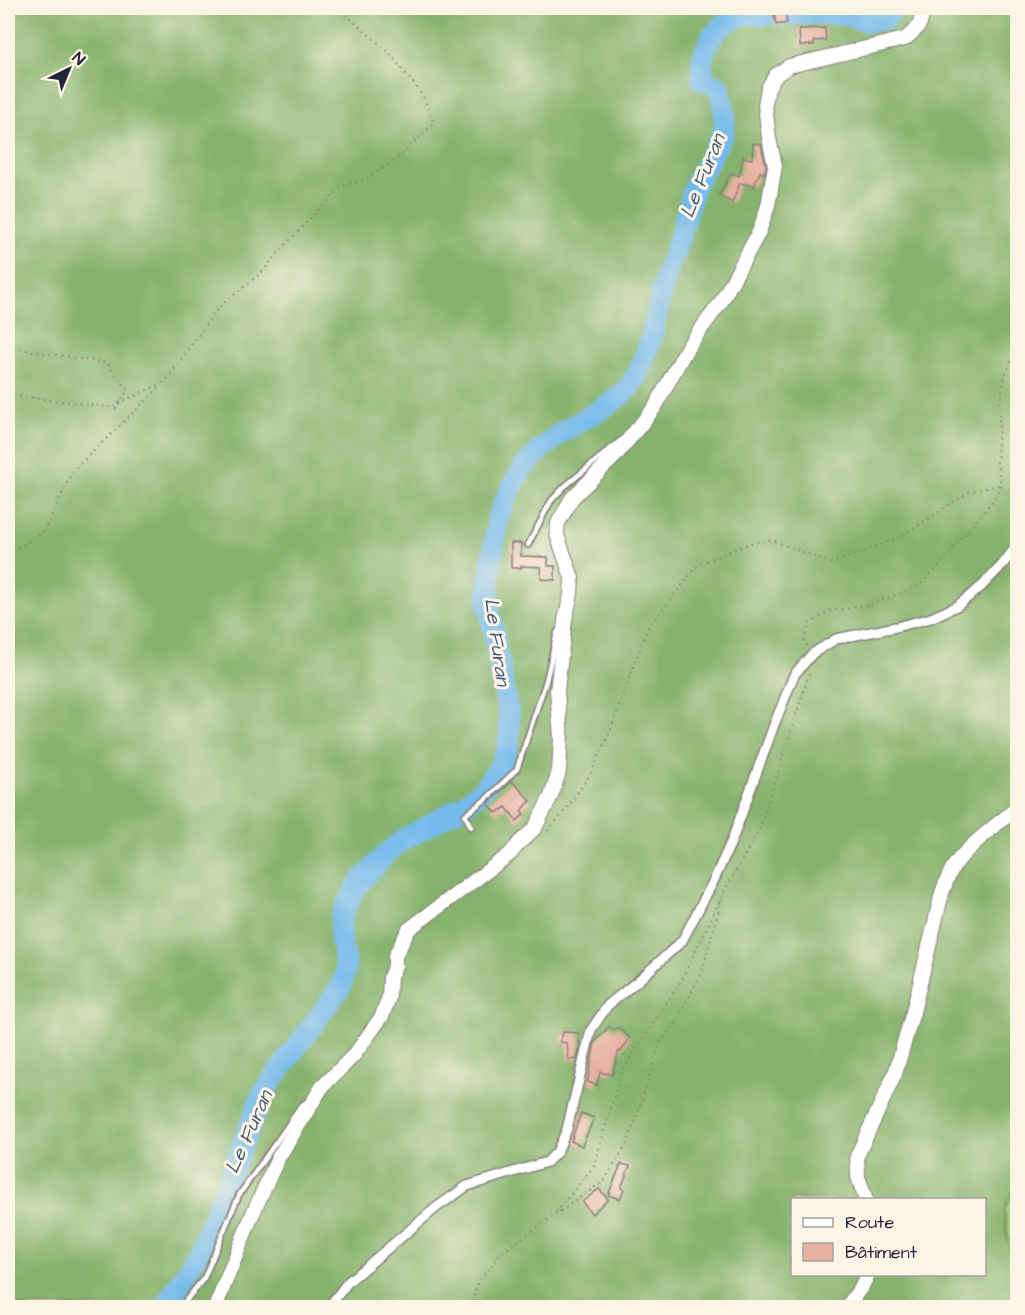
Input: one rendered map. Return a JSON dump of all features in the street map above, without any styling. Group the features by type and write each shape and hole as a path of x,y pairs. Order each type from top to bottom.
{"street":[{"path":"215,1308 278,1158 320,1090 355,1054 382,1016 389,997 390,977 395,966 394,956 409,929 510,855 535,828 552,796 559,772 561,737 556,691 572,578 557,535 558,523 572,498 615,456 655,407 687,348 721,302 759,232 768,206 775,166 765,105 768,88 776,75 789,66 905,39 922,21 923,8"},
{"path":"328,1308 348,1282 436,1206 467,1186 546,1162 557,1152 567,1129 591,1030 608,1005 682,941 732,840 794,675 812,654 836,639 931,618 957,606 982,586 1003,564 1017,544"},
{"path":"865,1198 858,1178 857,1156 895,1074 913,1012 942,893 949,874 968,850 1017,807"},
{"path":"846,1308 867,1276"}],"lane":[{"path":"528,545 551,501 564,487 614,445 636,431"},
{"path":"471,827 465,814 486,799 517,769 546,681 557,633 566,620"},
{"path":"180,1308 204,1278 239,1195 302,1105 320,1090"}],"path":[{"path":"8,555 44,531 73,471 165,382 217,309 262,272 342,186 369,178 399,157 434,123 423,96 389,52 338,8"},
{"path":"8,346 107,363 128,390 116,408 8,395"},
{"path":"812,654 804,641 808,624 830,611 864,606 921,584 944,561 992,502 1001,485 997,463 1000,402 1005,376 1017,346"},
{"path":"119,403 165,382"},
{"path":"546,833 568,807 591,773 608,737 647,629 699,564 751,543 772,540 831,563 900,537 971,491 1001,485"},
{"path":"472,1308 476,1285 501,1253 604,1181 627,1144 661,1041 675,1024 702,972 725,890"},
{"path":"552,1217 594,1167"}],"green space":[{"path":"8,8 1017,8 1018,1182 1004,1210 1017,1307 8,1307"},
{"path":"1017,1182 1017,1297 1004,1210"}],"building":[{"path":"785,12 787,23 776,25 774,14"},
{"path":"825,28 826,40 814,41 814,45 800,46 799,29"},
{"path":"753,143 761,144 766,166 765,174 760,172 754,186 740,183 732,203 719,195 731,173 739,176 743,157 752,159"},
{"path":"511,543 521,543 521,556 548,557 548,566 555,566 555,580 541,579 541,567 511,568"},
{"path":"512,781 531,801 521,811 524,814 517,821 506,807 496,813 488,803"},
{"path":"609,1026 614,1030 618,1027 630,1038 621,1052 619,1051 612,1075 600,1072 597,1085 587,1082 595,1042"},
{"path":"563,1032 579,1033 579,1043 581,1043 577,1059 569,1060 567,1043 560,1042"},
{"path":"581,1113 594,1118 582,1146 571,1141"},
{"path":"621,1164 630,1166 621,1188 624,1189 620,1199 608,1195"},
{"path":"599,1189 608,1199 592,1214 582,1202"}],"waterway":[{"name":"Le Furan","path":"165,1308 200,1250 263,1093 341,986 346,968 340,934 341,917 357,886 386,854 403,840 463,806 482,790 506,755 509,741 509,718 488,601 498,517 523,468 559,434 608,405 629,388 640,369 651,339 666,274 695,185 723,134 725,115 719,86 702,80 702,58 711,38 724,24 745,14 842,14 867,22 885,19 895,8"}]}
